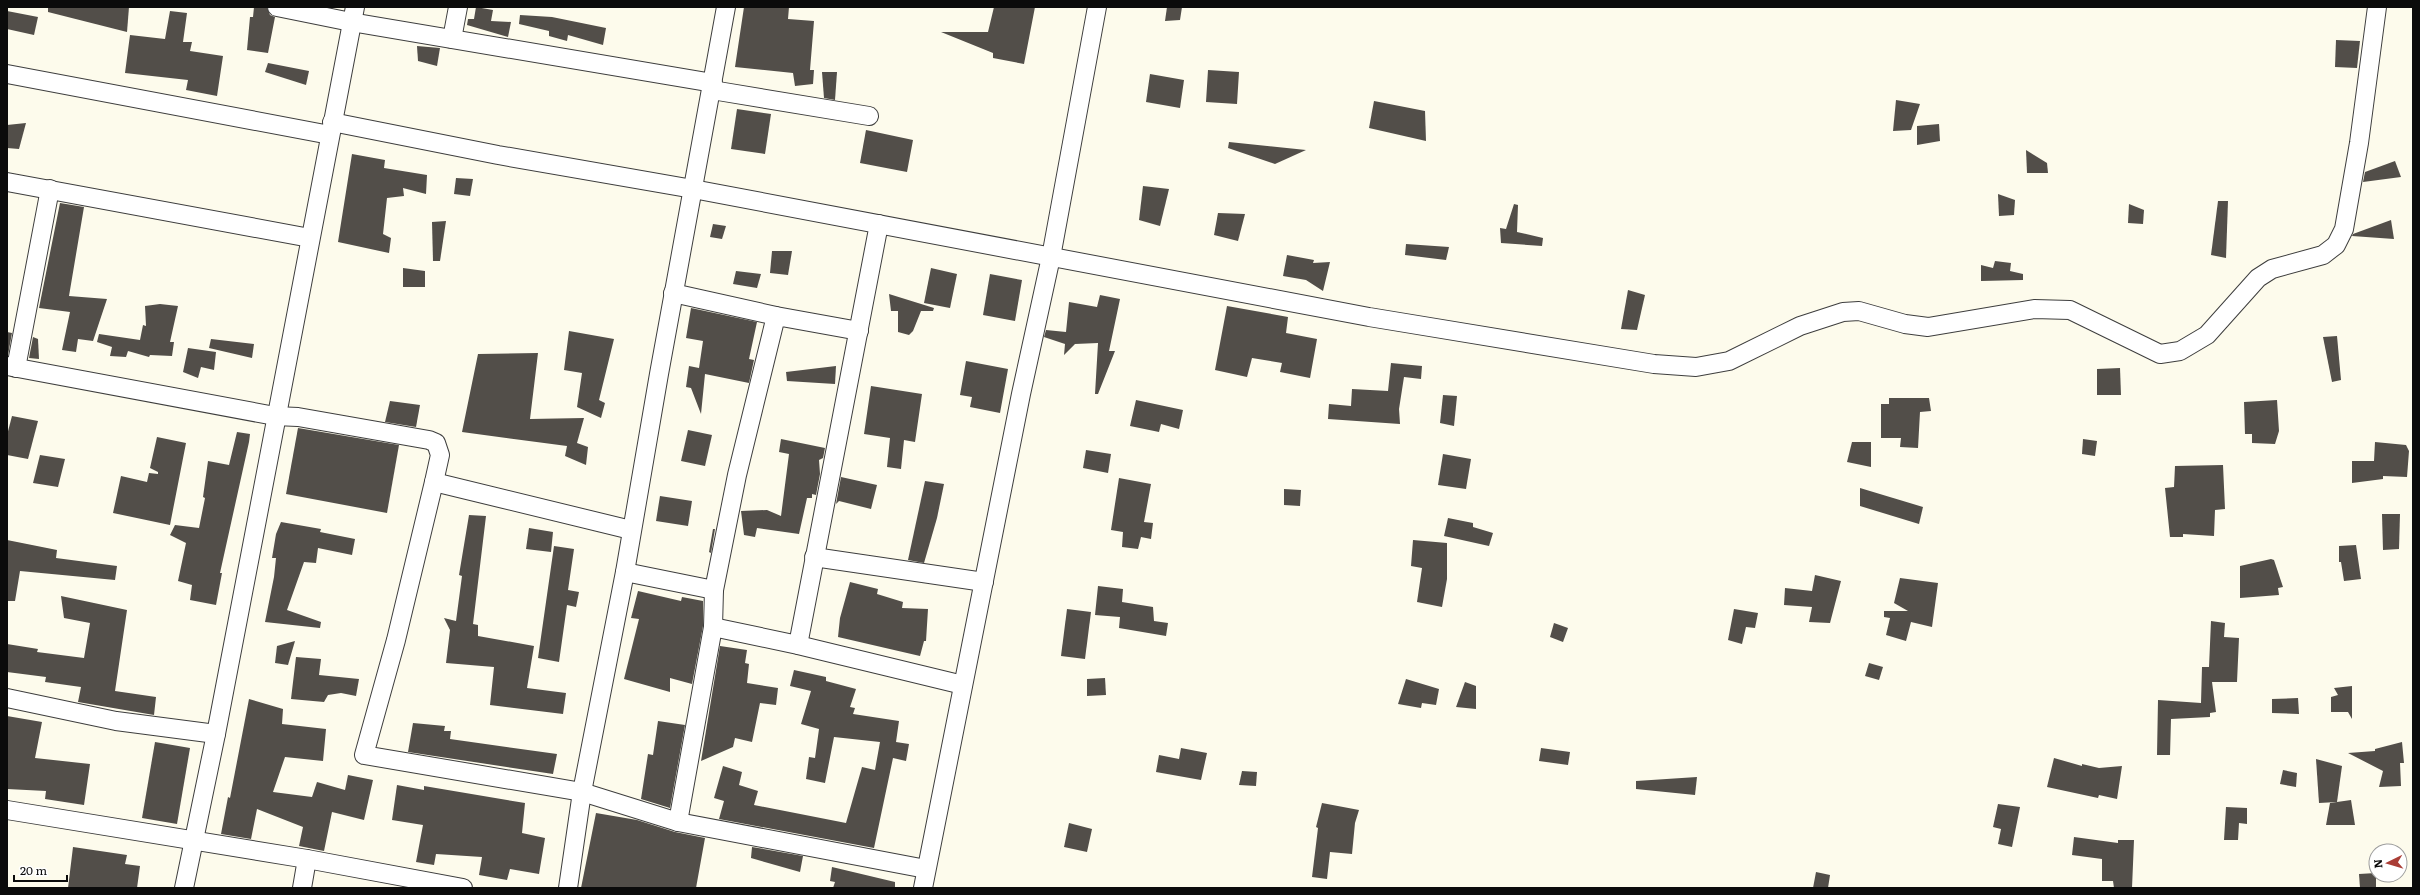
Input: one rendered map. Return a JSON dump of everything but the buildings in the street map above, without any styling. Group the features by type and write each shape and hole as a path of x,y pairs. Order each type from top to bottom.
{"street":[{"path":"277,7 353,15 452,39 869,116"},
{"path":"452,39 458,7"},
{"path":"568,888 582,792 625,572 631,530 673,293 713,87 726,7"},
{"path":"923,888 1020,394 1051,257 1097,7"},
{"path":"7,74 498,155 693,189 1369,317 1654,364 1696,367 1729,361 1800,326 1843,312 1859,311 1905,324 1928,327 2034,309 2070,310 2160,354 2180,351 2207,335 2258,278 2272,269 2323,255 2336,245 2344,229 2355,166 2377,7"},
{"path":"184,888 192,840 216,734 275,416 353,15"},
{"path":"7,182 310,238"},
{"path":"50,189 12,367 275,416 298,417 430,440 436,443 439,450 434,482 396,640 364,755 582,792 678,822 926,869"},
{"path":"798,644 879,224"},
{"path":"673,293 776,316 859,331"},
{"path":"678,822 713,627 714,590 737,475 776,316"},
{"path":"434,482 631,530"},
{"path":"814,557 984,582"},
{"path":"625,572 714,590"},
{"path":"713,627 798,644 963,685"},
{"path":"7,698 116,721 216,734"},
{"path":"7,810 307,859 463,888"},
{"path":"302,888 307,859"}]}
